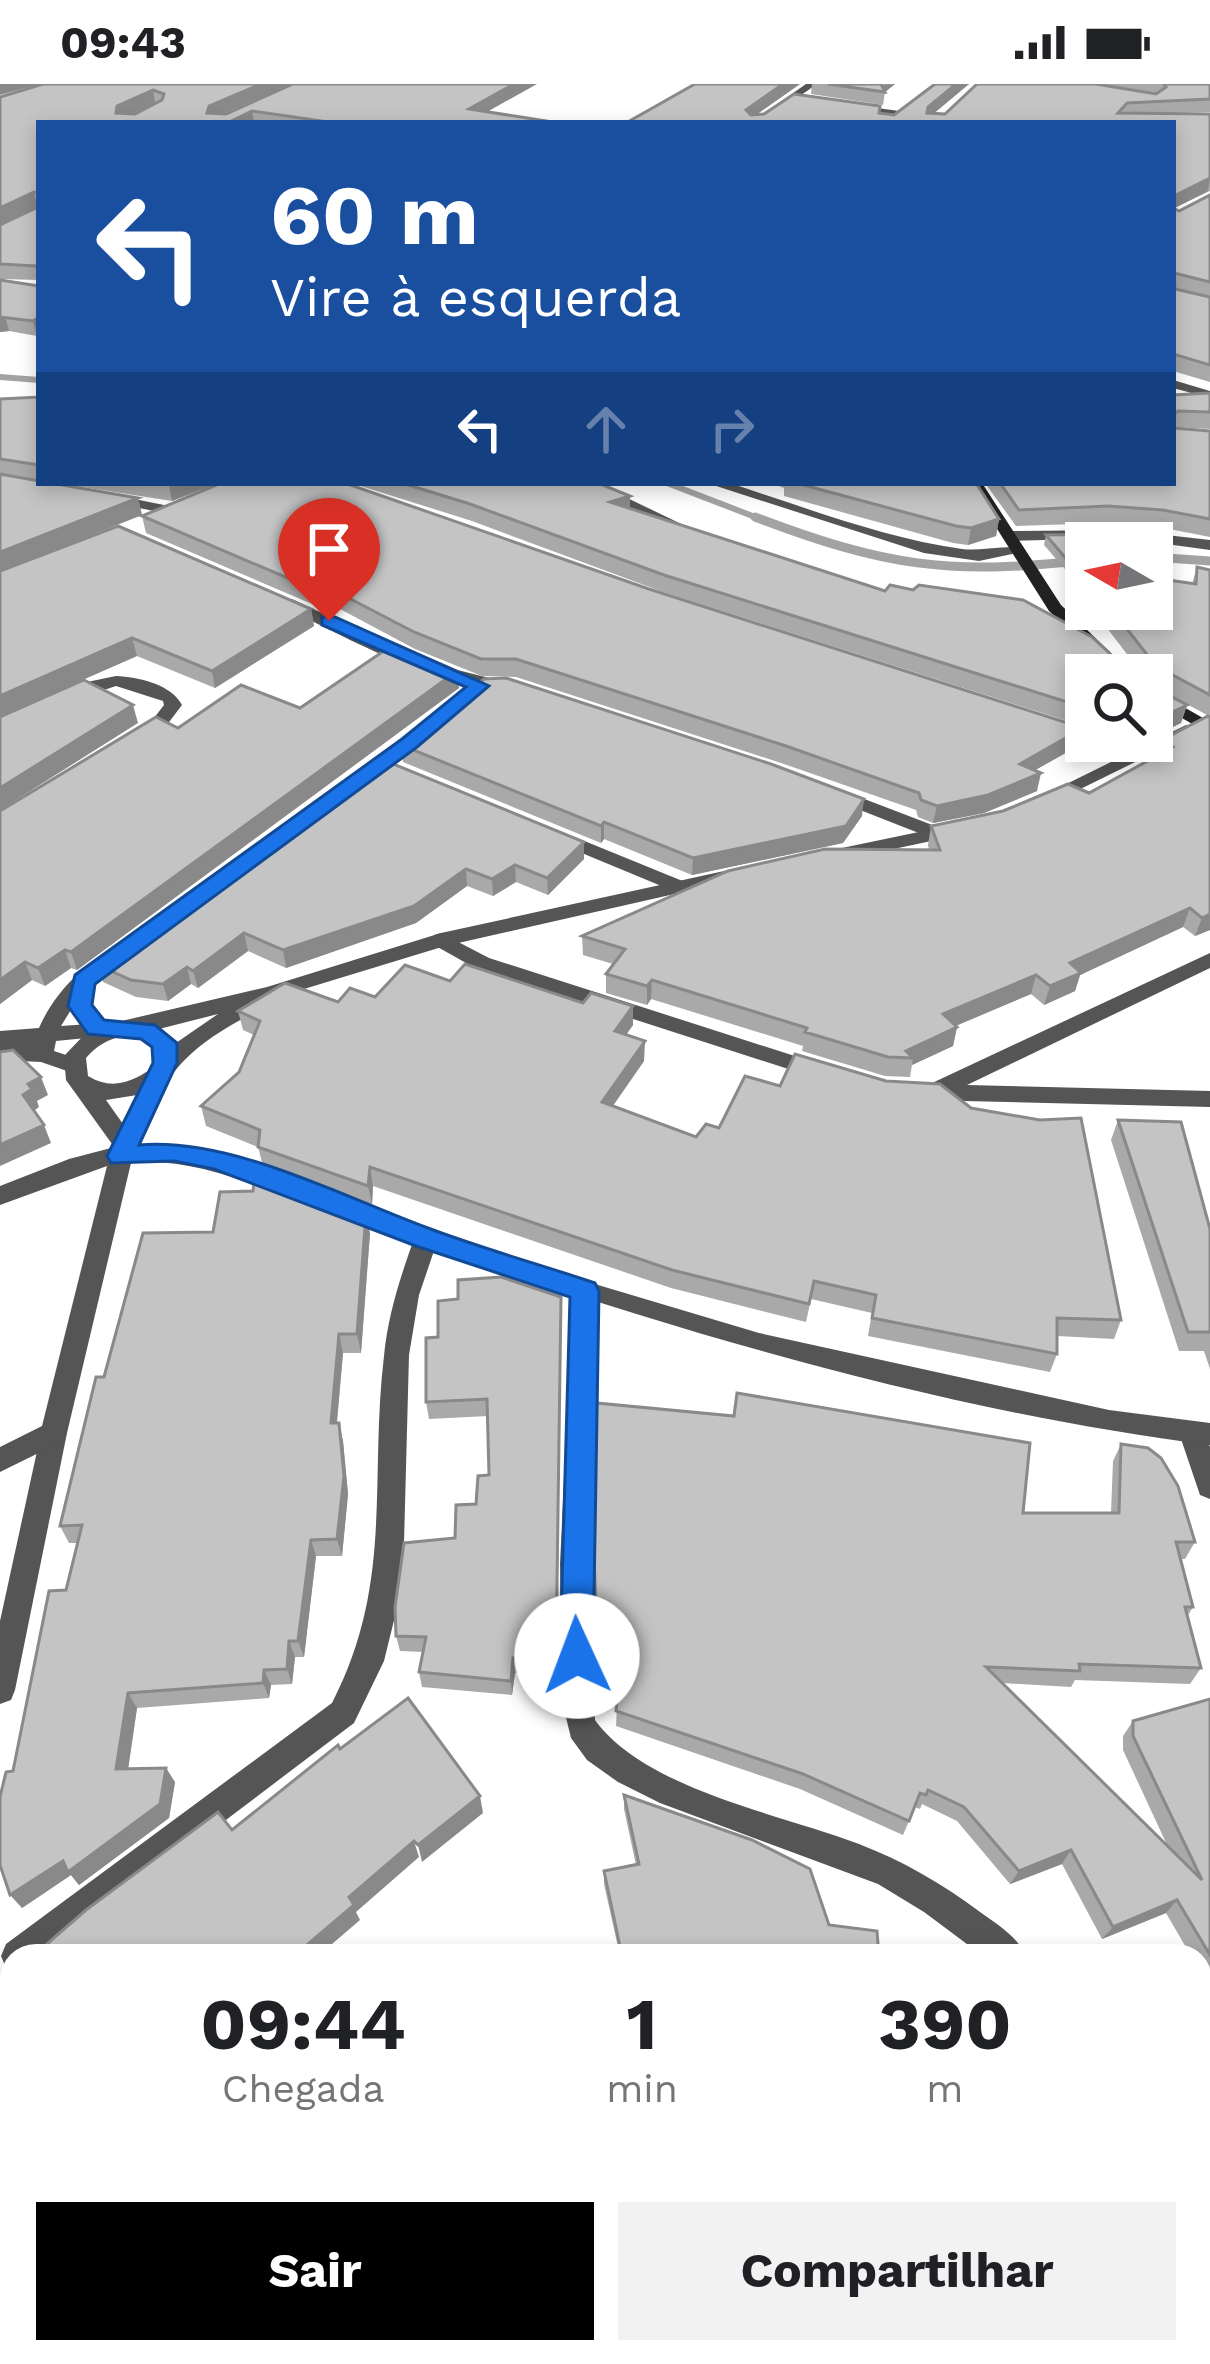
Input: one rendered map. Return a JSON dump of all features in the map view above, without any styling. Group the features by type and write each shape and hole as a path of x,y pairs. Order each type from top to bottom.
{"main road":[{"path":"977,486 1058,610 1104,654"},
{"path":"1173,707 1204,726"}],"street":[{"path":"759,120 812,84"},
{"path":"910,84 935,86"},
{"path":"890,120 935,86"},
{"path":"792,99 813,102"},
{"path":"835,105 898,114"},
{"path":"1176,385 1209,395"},
{"path":"1176,400 1209,395"},
{"path":"591,486 707,538"},
{"path":"724,486 924,548 979,556 1122,534 1210,545"},
{"path":"88,493 174,512"},
{"path":"140,526 191,504"},
{"path":"266,594 479,686 509,686 532,693"},
{"path":"1032,608 1058,610"},
{"path":"41,708 110,678 134,680 170,698 173,705 166,716 120,747"},
{"path":"343,791 479,686"},
{"path":"1173,740 1204,726"},
{"path":"1033,805 1124,762"},
{"path":"381,764 402,772"},
{"path":"818,788 940,835"},
{"path":"809,860 990,821"},
{"path":"530,825 678,886"},
{"path":"0,1052 272,993 441,940 765,869"},
{"path":"441,940 482,963 524,978 833,1076"},
{"path":"44,1043 64,998 137,942"},
{"path":"1210,960 919,1092 1210,1099"},
{"path":"0,1690 54,1433 122,1149 162,1068 165,1043 157,1036 116,1028 80,1006 84,981"},
{"path":"78,1075 122,1092 162,1068 205,1030 272,993"},
{"path":"78,1075 92,1038 116,1028"},
{"path":"0,1038 44,1043 78,1075 122,1149"},
{"path":"0,1196 80,1160 122,1149 196,1155 426,1239 759,1343 1109,1421 1201,1434 1210,1487"},
{"path":"34,1944 343,1713 361,1687 375,1655 383,1609 399,1350 415,1262 426,1239"},
{"path":"585,1291 574,1620 581,1727 595,1749 624,1770 677,1795 889,1873 970,1923 995,1944"},
{"path":"0,1460 54,1433"}],"building":[{"path":"43,84 261,84 209,106 207,113 226,114 293,84 514,84 469,109 540,120 314,120 252,111 233,120 36,120 36,192 0,208 0,97","holes":["153,90 164,94 162,100 135,114 116,113 117,106"]},
{"path":"695,84 783,84 746,110 751,115 764,114 794,94 880,106 879,113 894,115 935,84 956,84 927,113 945,114 977,84 1096,84 1156,94 1164,84 1210,84 1210,99 1127,103 1118,113 1210,114 1210,178 1176,195 1176,120 631,120"},
{"path":"828,84 881,84 885,92"},
{"path":"1210,195 1210,282 1176,274 1179,211"},
{"path":"36,208 36,266 0,264 0,225"},
{"path":"0,280 36,286 36,319 0,317"},
{"path":"1176,289 1210,297 1210,365 1176,355"},
{"path":"1210,393 1210,412 1176,413 1176,395"},
{"path":"36,397 36,465 0,459 0,399"},
{"path":"1176,428 1210,431 1210,519 1108,506 1019,510 1002,486 1176,486"},
{"path":"0,474 36,480 36,486 68,486 138,498 0,552"},
{"path":"214,486 354,486 649,589 1065,722 1065,738 1020,764 1041,773 988,795 937,806 921,800 919,793 786,746 516,659 481,659 414,632 337,592 330,596 142,516"},
{"path":"412,486 605,486 630,496 610,502 885,591 890,585 913,590 919,585 1023,600 1065,623 1065,630 1092,637 1110,654 1065,654 1065,701 664,575"},
{"path":"807,486 978,486 999,519 971,528"},
{"path":"118,526 311,609 212,671 132,638 0,696 0,571"},
{"path":"1046,535 1065,535 1065,558"},
{"path":"1197,567 1210,570 1210,695 1173,675 1173,654 1147,654 1128,630 1173,630 1173,581 1196,584"},
{"path":"394,644 457,671 71,952 65,950 38,968 25,962 0,980 0,811 156,717 178,728 241,685 300,708"},
{"path":"506,678 864,799 846,826 693,858 401,745 484,679"},
{"path":"84,680 133,705 0,788 0,717"},
{"path":"1173,698 1187,705 1173,712"},
{"path":"1210,717 1210,914 1202,918 1190,908 1070,963 1081,973 1050,986 1036,975 943,1014 957,1027 906,1051 913,1058 888,1057 652,980 647,986 606,974 625,949 582,936 728,871 825,849 940,850 931,826 1003,811 1068,784 1089,793 1146,762 1173,762 1173,734"},
{"path":"381,759 584,842 547,878 515,865 492,879 466,869 414,906 283,950 244,933 193,971 187,967 163,984 131,980 98,965"},
{"path":"465,964 583,1003 591,993 633,1006 615,1031 645,1041 602,1102 696,1137 706,1124 719,1128 745,1076 780,1086 795,1054 886,1081 940,1084 971,1108 1040,1120 1081,1118 1121,1320 1057,1318 1057,1354 872,1318 876,1295 814,1281 809,1304 672,1270 370,1167 368,1186 258,1147 260,1130 201,1106 239,1072 260,1021 238,1011 285,983 338,1002 350,988 375,997 405,965 450,981"},
{"path":"13,1050 41,1077 28,1084 32,1089 23,1095 44,1125 0,1145 0,1052"},
{"path":"1118,1120 1181,1122 1210,1229 1210,1332 1188,1332"},
{"path":"255,1173 366,1214 357,1334 339,1334 331,1423 339,1423 344,1476 337,1539 311,1540 298,1641 289,1641 287,1669 264,1670 263,1683 128,1693 116,1769 166,1768 160,1804 68,1872 63,1861 10,1895 0,1865 0,1797 6,1772 13,1771 49,1591 66,1590 82,1525 60,1526 96,1377 104,1377 143,1233 213,1232 220,1192 253,1191"},
{"path":"501,1277 561,1297 556,1654 513,1658 511,1681 419,1672 426,1637 396,1636 395,1607 404,1543 455,1538 456,1505 476,1504 478,1476 489,1475 487,1399 426,1402 426,1338 438,1337 438,1301 458,1299 458,1280"},
{"path":"737,1393 1030,1443 1023,1513 1119,1513 1121,1444 1148,1448 1161,1458 1178,1486 1195,1542 1176,1542 1193,1607 1185,1607 1201,1668 986,1667 1202,1880 1133,1736 1133,1721 1210,1699 1210,1944 1203,1944 1177,1900 1113,1927 1071,1850 1019,1871 964,1807 928,1790 926,1795 920,1793 909,1821 803,1774 616,1711 618,1690 599,1688 592,1502 596,1403 734,1416"},
{"path":"408,1698 480,1796 418,1845 414,1841 349,1897 354,1905 308,1944 47,1944 218,1812 232,1830 338,1745 340,1749"},
{"path":"624,1795 752,1840 810,1869 829,1925 877,1931 878,1944 619,1944 604,1871 639,1864"}],"waterway":[{"path":"0,377 36,380"},
{"path":"675,486 760,519"},
{"path":"755,517 760,519"},
{"path":"760,519 842,547 918,563 995,567 1065,562"},
{"path":"1173,558 1210,561"}],"route":[{"path":"329,621 479,686 410,743 84,981 80,1006 97,1028 146,1030 165,1043 165,1063 120,1156 174,1151 218,1160 426,1239 585,1291 574,1620 577,1656"}]}
